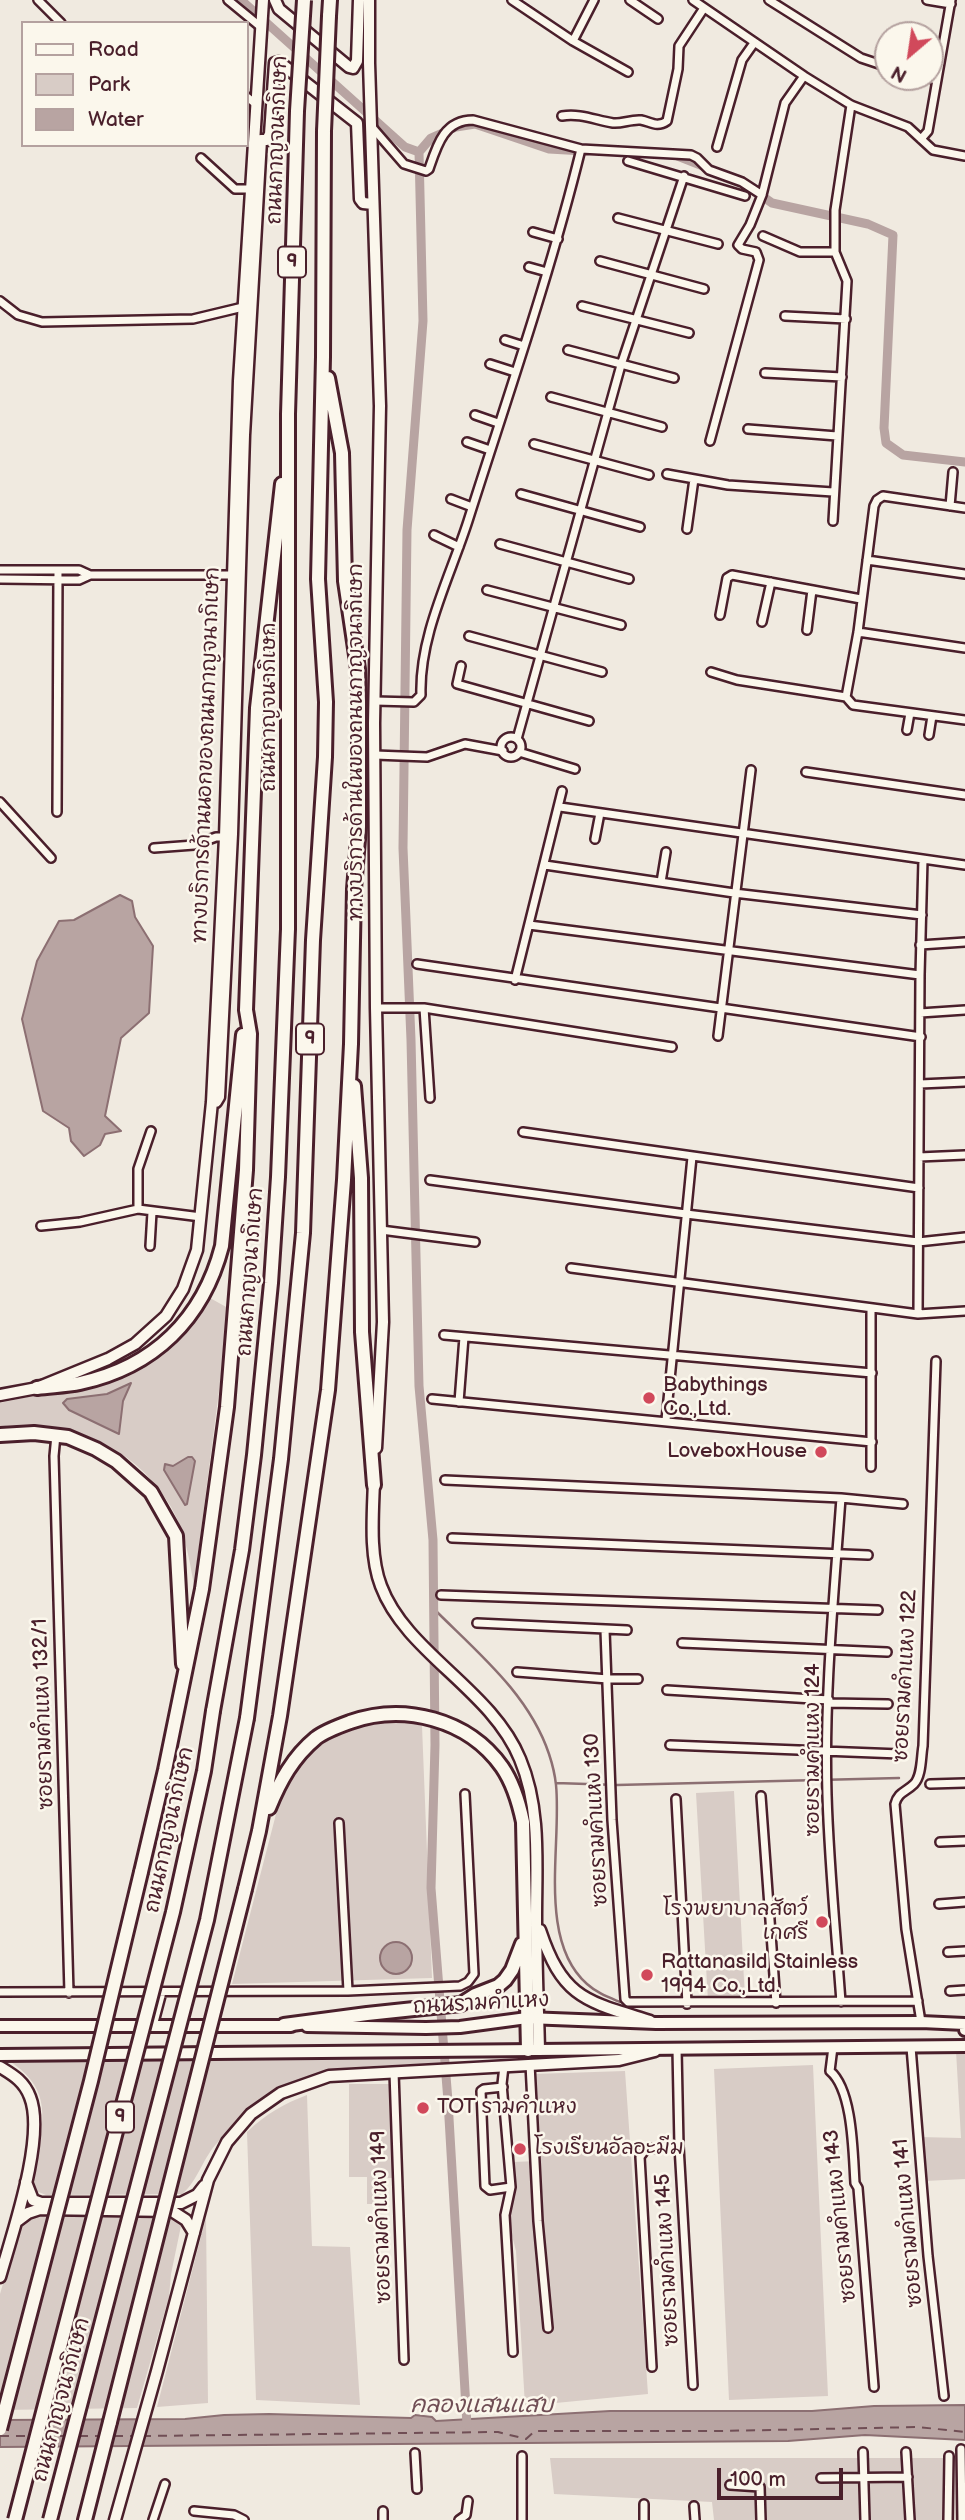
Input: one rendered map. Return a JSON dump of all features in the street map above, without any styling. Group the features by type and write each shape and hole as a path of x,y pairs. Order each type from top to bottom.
{"highway":[{"name":"ถนนกาญจนาภิเษก","path":"15,2520 173,1912 204,1771 242,1550 254,1455 271,1283 278,1177 288,929 288,414 303,0"},
{"name":"ถนนกาญจนาภิเษก","path":"50,2520 207,1920 247,1718 281,1459 303,1233 313,940 325,757 326,702 318,579 324,131 330,0"},
{"path":"85,2520 259,1831 289,1657 328,1390 351,1044 354,889 359,827 359,702 358,669 345,581 342,453 323,357"},
{"path":"37,1388 78,1383 109,1375 156,1349 192,1316 212,1279 222,1246 246,1010 257,708 288,414"},
{"path":"0,2429 81,2121 141,1872 202,1589 228,1395 246,1170 250,1034 246,1010"},
{"path":"351,1044 360,1178 362,1332 374,1485"},
{"path":"0,1435 57,1435 96,1449 116,1461 152,1492 176,1536 184,1682"},
{"path":"259,1831 288,1769 318,1737 369,1716 403,1713 441,1721 475,1741 504,1769 519,1802 523,1822 524,1935 533,2018 533,2050"},
{"path":"284,2025 461,2004 505,1980 518,1957 524,1935"}],"main road":[{"name":"ทางบริการด้านนอกของถนนกาญจนาภิเษก","path":"0,1395 37,1388 108,1359 135,1344 166,1316 183,1289 193,1266 201,1217 212,1102 225,836 243,307 264,29 263,0"},
{"path":"212,1102 216,1102 219,1097 232,834 244,435 261,140 264,29 268,0"},
{"path":"275,0 279,9 352,68 358,61 359,0"},
{"name":"ทางบริการด้านในของถนนกาญจนาภิเษก","path":"369,0 380,406 375,755 376,1008 383,1322 374,1485 374,1556 380,1584 403,1625 483,1703 519,1756 534,1808 536,1827 533,2018"},
{"path":"261,140 267,140 270,134 275,62 279,62 357,123 360,199 363,203 373,204"},
{"path":"536,1916 547,1952 566,1983 580,1996 594,2004 656,2023"},
{"name":"ถนนรามคำแหง","path":"0,2026 284,2025 426,2028 460,2027 533,2018 656,2023 965,2024"},
{"path":"790,2023 790,2047"},
{"path":"965,2024 965,2030"},
{"name":"ถนนรามคำแหง","path":"0,2055 965,2046"},
{"path":"26,2182 33,2200 41,2203 181,2203 197,2195 227,2142 251,2114 281,2093 329,2076 618,2060 659,2050"},
{"path":"0,2067 18,2077 30,2095 34,2112 31,2159 0,2277"},
{"path":"115,2520 158,2371 208,2179"},
{"path":"16,2222 40,2209 172,2211 186,2220 194,2233"}],"street":[{"path":"38,0 59,21"},
{"path":"228,0 264,29"},
{"path":"512,0 573,41 628,72"},
{"path":"573,41 594,0"},
{"path":"630,0 658,19"},
{"path":"693,0 851,105 908,127 933,150 965,156"},
{"path":"770,0 861,58 874,63"},
{"path":"928,0 951,2 944,41"},
{"path":"562,116 572,114 614,123 643,120 655,125 667,121 678,69 678,46 704,8"},
{"path":"717,147 742,60 754,43"},
{"path":"710,441 760,260 756,252 742,249 738,245 762,195 785,103 804,76"},
{"path":"920,139 928,131 935,91"},
{"path":"248,98 257,105"},
{"path":"833,521 847,281 844,268 835,252 835,210 851,105"},
{"path":"371,126 404,164 422,170 429,169 448,128 458,121 473,120 581,149 691,155 709,170 742,182 762,195"},
{"path":"375,701 414,702 421,695 421,667 430,631 558,239 581,149"},
{"path":"201,158 235,189 250,189"},
{"path":"628,161 745,196"},
{"path":"519,752 521,747 517,739 526,704 621,365 684,176"},
{"path":"618,218 718,244"},
{"path":"533,232 558,239"},
{"path":"763,236 800,252 835,252"},
{"path":"600,261 704,289"},
{"path":"529,267 547,272"},
{"path":"0,301 18,315 42,322 194,319 243,307"},
{"path":"582,306 689,332"},
{"path":"785,316 846,319"},
{"path":"505,340 524,346"},
{"path":"568,350 674,378"},
{"path":"490,364 515,372"},
{"path":"765,373 842,377"},
{"path":"551,397 662,427"},
{"path":"475,415 498,423"},
{"path":"748,429 837,436"},
{"path":"467,442 490,450"},
{"path":"534,444 649,475"},
{"path":"950,506 953,472"},
{"path":"667,474 729,485 833,492"},
{"path":"687,529 694,479"},
{"path":"521,494 640,527"},
{"path":"846,697 877,500 883,496 965,508"},
{"path":"451,499 472,507"},
{"path":"434,535 459,547"},
{"path":"500,544 629,579"},
{"path":"867,559 965,574"},
{"path":"0,570 79,570 90,575 232,575"},
{"path":"57,813 58,570"},
{"path":"0,579 79,580 90,575"},
{"path":"720,615 729,576 861,599"},
{"path":"762,622 771,582"},
{"path":"487,590 621,625"},
{"path":"807,629 812,590"},
{"path":"858,632 965,648"},
{"path":"469,636 602,672"},
{"path":"461,666 457,684 589,721"},
{"path":"711,672 737,680 846,697 853,705 965,720"},
{"path":"907,730 909,712"},
{"path":"929,735 932,716"},
{"path":"503,751 505,739 517,739"},
{"path":"375,755 424,757 465,744 503,751 510,756 519,752 575,768"},
{"path":"718,1036 751,770"},
{"path":"806,772 965,795"},
{"path":"515,980 560,807 562,790"},
{"path":"0,802 51,858"},
{"path":"560,807 965,865"},
{"path":"595,839 600,813"},
{"path":"154,848 194,845 225,836"},
{"path":"661,882 666,852"},
{"path":"918,1314 923,859"},
{"path":"545,865 734,893 922,915"},
{"path":"529,925 920,975"},
{"path":"920,945 965,942"},
{"path":"417,964 920,1037"},
{"path":"376,1008 424,1008 673,1047"},
{"path":"424,1008 430,1098"},
{"path":"920,1013 965,1010"},
{"path":"920,1084 965,1082"},
{"path":"138,1209 138,1169 151,1131"},
{"path":"523,1132 919,1188"},
{"path":"919,1157 965,1155"},
{"path":"666,1420 692,1157"},
{"path":"430,1180 918,1242 965,1237"},
{"path":"41,1226 80,1222 138,1209 201,1217"},
{"path":"150,1246 152,1212"},
{"path":"381,1230 475,1242"},
{"path":"571,1268 918,1314 965,1311"},
{"path":"872,1308 872,1467"},
{"path":"444,1335 872,1373"},
{"path":"459,1402 464,1337"},
{"name":"ซอยรามคำแหง 122","path":"921,2022 906,1929 895,1804 898,1796 914,1784 919,1775 923,1746 936,1361"},
{"path":"432,1399 872,1442"},
{"name":"ซอยรามคำแหง 132/1","path":"57,1435 54,1456 69,1993"},
{"path":"444,1480 841,1497 903,1504"},
{"name":"ซอยรามคำแหง 124","path":"841,1497 827,1752 827,1796 841,2002"},
{"path":"452,1538 868,1555"},
{"path":"441,1595 878,1610"},
{"path":"477,1623 627,1630"},
{"name":"ซอยรามคำแหง 130","path":"605,1630 612,1820 625,1999 633,2004 687,2004"},
{"path":"682,1643 887,1652"},
{"path":"517,1672 638,1679"},
{"path":"667,1690 888,1704"},
{"path":"670,1745 900,1754"},
{"path":"930,1784 965,1783"},
{"path":"0,1992 348,1991 460,1986 468,1982 474,1974 465,1794"},
{"path":"761,1796 776,2003"},
{"path":"676,1799 687,2004 918,2001"},
{"path":"339,1823 348,1991"},
{"path":"940,1842 965,1841"},
{"path":"939,1904 965,1902"},
{"path":"948,1952 965,1951"},
{"path":"950,1991 965,1990"},
{"path":"153,2026 162,1992"},
{"name":"ซอยรามคำแหง 143","path":"832,2047 830,2071 840,2081 847,2107 855,2183 858,2188 874,2387"},
{"name":"ซอยรามคำแหง 141","path":"911,2047 929,2263 944,2396"},
{"name":"ซอยรามคำแหง 145","path":"677,2049 693,2385"},
{"path":"530,2064 538,2221 548,2328"},
{"path":"504,2066 510,2188 505,2215 513,2352"},
{"name":"ซอยรามคำแหง 149","path":"394,2072 404,2360"},
{"path":"503,2088 481,2091 485,2186 490,2190 510,2188"},
{"path":"652,2367 640,2157 646,2149 680,2146"},
{"path":"961,2449 962,2520"},
{"path":"863,2452 865,2520"},
{"path":"906,2452 910,2520"},
{"path":"415,2453 417,2489"},
{"path":"522,2456 522,2520"},
{"path":"948,2520 949,2456"},
{"path":"821,2478 908,2477"},
{"path":"153,2520 166,2484"},
{"path":"730,2486 760,2487 761,2520"},
{"path":"459,2520 466,2515 468,2501"},
{"path":"644,2504 644,2520"},
{"path":"694,2506 695,2520"},
{"path":"194,2511 234,2515 244,2520"},
{"path":"383,2511 383,2520"}],"green space":[{"path":"210,1298 228,1308 228,1321 194,1585 186,1545 176,1516 157,1486 139,1468 98,1440 75,1431 50,1426 0,1427 0,1403 127,1375 173,1346 191,1328"},
{"path":"401,1720 422,1726 432,1978 232,1984 282,1791 300,1763 323,1741 375,1722"},
{"path":"734,1791 745,1999 708,2001 696,1793"},
{"path":"956,2051 965,2051 965,2179 925,2181 919,2137 961,2138"},
{"path":"335,2056 439,2056 441,2063 352,2068 310,2077 269,2095 242,2117 213,2148 188,2189 182,2194 46,2195 36,2191 34,2172 42,2125 41,2101 31,2080 8,2060 223,2061"},
{"path":"813,2065 828,2396 729,2400 714,2069"},
{"path":"625,2071 648,2394 525,2406 516,2251 507,2216 513,2162 538,2161 533,2074"},
{"path":"349,2084 392,2084 392,2178 381,2178 381,2204 367,2204 367,2177 349,2177"},
{"path":"307,2095 312,2246 350,2247 360,2405 256,2400 247,2132 275,2110"},
{"path":"170,2213 178,2218 181,2226 169,2297 137,2408 0,2410 0,2294 20,2224 33,2215"},
{"path":"206,2217 208,2403 157,2407"},
{"path":"550,2458 965,2458 965,2520 714,2520 712,2502 554,2494"}],"water":[{"path":"120,895 132,901 135,917 153,946 149,1013 121,1038 105,1116 121,1131 105,1134 100,1145 84,1156 71,1141 69,1128 43,1111 22,1019 37,961 59,921 74,920"},
{"path":"131,1383 123,1401 119,1434 69,1410 63,1403 67,1399 107,1394"},
{"path":"188,1457 195,1461 185,1505 164,1470 165,1464 173,1466"},
{"path":"396,1942 407,1947 412,1958 407,1969 396,1974 385,1969 380,1958 385,1947"},
{"path":"965,2405 965,2440 865,2435 788,2441 0,2447 0,2420 185,2419 269,2414 411,2418 415,2415 432,2417 436,2421 610,2411 812,2411 874,2406"}],"waterway":[{"path":"241,0 405,147 419,152 431,138 456,127 475,124 549,149 584,151"},
{"name":"คลองแสนแสบ","path":"419,152 423,321 407,530 403,848 411,1040 419,1386 433,1540 435,1745 431,1888 448,2101 467,2425"},
{"path":"675,155 708,168"},
{"path":"755,191 772,203 868,224 893,235 884,428 886,443 903,455 965,462"},
{"path":"434,1609 500,1675 529,1712 540,1732 556,1785 555,1890 562,1943 572,1965 587,1984 620,2002"},
{"path":"556,1783 617,1785 899,1778"}],"ferry route":[{"path":"142,2436 498,2432 526,2439 535,2431 918,2427 965,2432"},
{"path":"0,2436 31,2436"},
{"path":"44,2436 66,2436"},
{"path":"79,2436 101,2436"},
{"path":"114,2436 136,2436"}],"place":[{"name":"Babythings Co.,Ltd.","path":"649,1398"},
{"name":"LoveboxHouse","path":"821,1452"},
{"name":"โรงพยาบาลสัตว์ เกศรี","path":"822,1922"},
{"name":"Rattanasild Stainless 1994 Co.,Ltd.","path":"647,1975"},
{"name":"TOT รามคำแหง","path":"423,2108"},
{"name":"โรงเรียนอัลอะมีม","path":"520,2149"}]}
